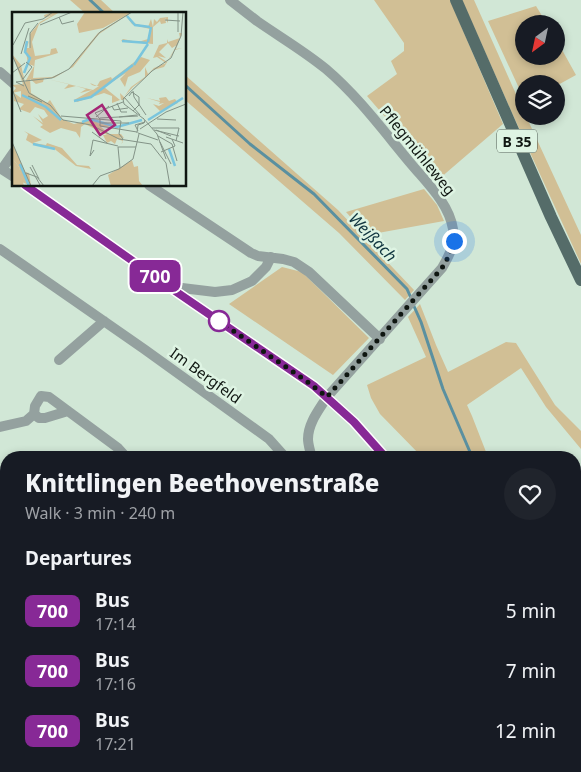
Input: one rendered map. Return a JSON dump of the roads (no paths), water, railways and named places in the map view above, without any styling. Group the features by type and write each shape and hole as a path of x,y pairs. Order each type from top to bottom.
{"main road":[{"name":"B 35","path":"456,0 551,217 581,280"}],"street":[{"name":"Pflegmühleweg","path":"230,0 326,69 351,93 432,189 447,210 453,229 454,241 450,254 442,268 327,397 311,423 308,439 309,451"},
{"path":"0,72 12,82"},
{"path":"12,154 1,168 12,176"},
{"path":"26,186 305,380 354,422 380,451"},
{"path":"151,186 251,253 258,256 294,262 309,272 364,326 380,339"},
{"name":"Im Bergfeld","path":"0,249 269,439 280,451"},
{"path":"178,293 182,288 215,292 232,290 252,281 266,268 271,257"},
{"path":"59,360 104,321"},
{"path":"0,427 26,421 34,414 35,406 41,396 49,397 121,451"},
{"path":"34,414 39,418 46,418 68,411"}],"waterway":[{"name":"Weißach","path":"90,0 103,12"},
{"name":"Weißach","path":"186,86 250,144 314,194 407,289 411,298"},
{"name":"Weißach","path":"413,304 421,322 443,389 470,451"}]}
